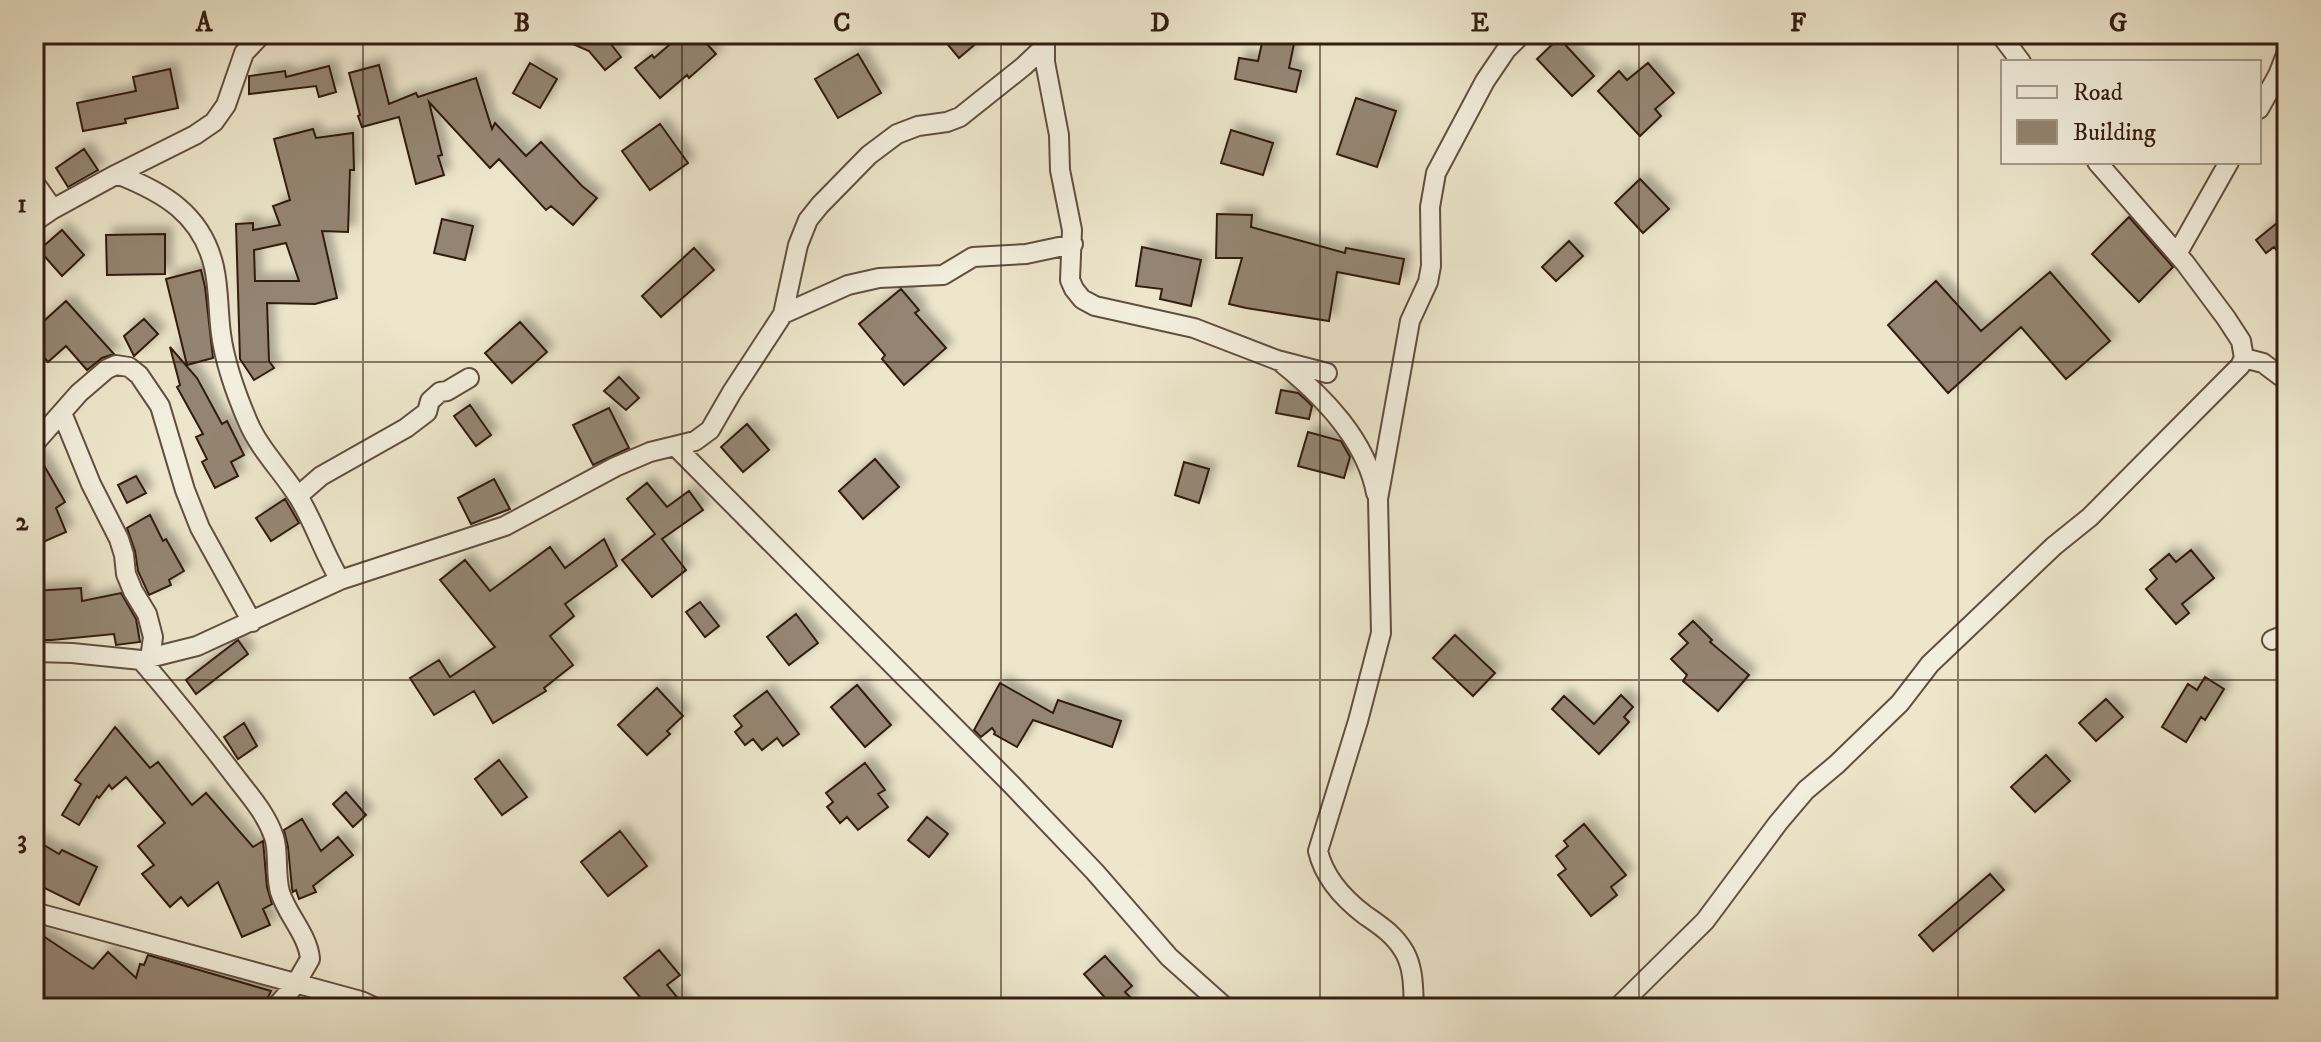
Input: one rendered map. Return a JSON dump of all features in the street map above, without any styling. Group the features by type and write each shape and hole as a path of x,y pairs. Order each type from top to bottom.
{"street":[{"path":"34,222 214,122 226,105 244,53 262,34"},
{"path":"1414,1008 1412,974 1404,952 1384,926 1364,914 1338,890 1321,863 1318,851 1381,633 1378,499 1410,321 1428,282 1431,266 1430,207 1436,173 1485,81 1506,50 1522,34"},
{"path":"2000,34 2020,60"},
{"path":"1046,40 1048,81 1059,135 1060,170 1072,230 1069,267 1074,289 1088,303 1194,328 1277,360 1327,373"},
{"path":"34,652 146,659 197,646 340,580 505,526 615,467 650,452 695,441 710,430 783,314 798,245 808,220 869,155 907,129 960,117 1024,66 1046,40"},
{"path":"2261,105 2287,52"},
{"path":"1617,1008 1705,921 1806,790 1900,703 1930,664 2054,546 2090,517 2240,366 2244,358 2241,341 2226,318 2177,254 2099,164"},
{"path":"2177,254 2228,164"},
{"path":"117,174 150,187 175,203 194,222 211,254 221,335 231,377 249,425 298,496 340,580"},
{"path":"34,182 53,209"},
{"path":"783,314 863,281 943,275 973,257 1016,255 1073,244"},
{"path":"2244,358 2263,363 2287,381"},
{"path":"1277,360 1310,386 1348,431 1369,465 1378,499"},
{"path":"34,444 79,393 107,369 116,365 129,367 139,375 160,406 185,490 200,528 252,622"},
{"path":"298,496 321,476 406,428 427,412 430,401 440,392 469,378"},
{"path":"62,413 91,484 119,539 133,591 147,614 153,637 146,659"},
{"path":"676,447 1011,784 1095,872 1169,957 1226,1008"},
{"path":"146,659 266,816 276,841 275,865 280,890 310,951 310,959 295,985 275,1008"},
{"path":"34,912 361,1001 376,1008"}],"building":[{"path":"550,34 603,34 621,57 605,70 589,51"},
{"path":"682,34 698,34 716,54 660,98 635,68 652,55 654,58"},
{"path":"939,34 987,34 959,58"},
{"path":"1264,34 1296,34 1289,68 1301,71 1296,92 1235,79 1239,58 1258,61"},
{"path":"1559,38 1594,76 1572,96 1537,59"},
{"path":"858,54 881,93 838,118 815,79"},
{"path":"530,63 557,79 540,108 513,93"},
{"path":"1648,63 1674,93 1655,109 1661,116 1640,136 1598,91 1619,71 1627,80"},
{"path":"379,65 389,104 416,93 418,97 476,78 492,129 495,123 526,156 541,142 597,198 573,225 551,206 546,210 499,159 490,168 429,102 444,175 416,184 399,117 362,127 358,116 349,73"},
{"path":"329,66 336,92 319,97 316,86 249,94 249,76 285,71 286,77"},
{"path":"170,69 178,108 83,131 77,103 136,91 133,77"},
{"path":"1356,98 1396,111 1377,167 1337,154"},
{"path":"660,124 688,163 650,190 622,151"},
{"path":"313,129 316,138 353,133 354,170 350,170 348,232 322,231 337,298 315,304 267,303 269,361 274,368 254,380 240,359 236,224 253,223 253,230 280,225 273,206 290,200 274,139","holes":["286,243 299,281 255,281 254,250"]},
{"path":"1231,130 1273,143 1263,175 1221,163"},
{"path":"84,149 98,170 68,187 56,168"},
{"path":"1640,179 1669,209 1643,233 1615,203"},
{"path":"1217,214 1252,215 1251,227 1345,253 1346,248 1404,259 1399,284 1337,272 1329,321 1229,304 1242,258 1216,258"},
{"path":"2287,215 2287,264 2274,247 2266,253 2256,240"},
{"path":"2129,217 2173,267 2139,302 2092,254"},
{"path":"442,219 473,226 465,260 434,253"},
{"path":"62,230 84,255 62,276 39,250"},
{"path":"165,234 165,274 107,275 106,235"},
{"path":"1569,241 1583,256 1556,281 1542,267"},
{"path":"1142,247 1201,260 1191,306 1160,299 1162,289 1136,286"},
{"path":"694,248 714,270 661,317 642,296"},
{"path":"201,270 213,358 187,365 166,279"},
{"path":"2050,272 2110,341 2066,379 2021,327 1948,393 1888,325 1936,281 1981,331"},
{"path":"901,289 919,310 915,313 946,348 904,385 882,359 885,355 859,324"},
{"path":"66,301 114,354 102,358 87,370 66,346 48,362 34,346 34,330"},
{"path":"144,319 158,334 134,356 124,336"},
{"path":"520,322 547,352 512,383 485,353"},
{"path":"170,347 197,378 222,424 227,421 244,455 231,462 238,476 215,488 202,462 207,459 196,437 203,434 177,387 180,385"},
{"path":"619,377 639,398 626,410 604,391"},
{"path":"1281,390 1298,393 1312,406 1309,419 1276,413"},
{"path":"470,405 491,435 476,446 454,416"},
{"path":"609,408 629,448 593,465 573,425"},
{"path":"747,424 769,450 743,472 721,447"},
{"path":"1308,432 1341,441 1350,457 1344,478 1298,466"},
{"path":"38,455 65,502 56,508 66,532 34,546 34,456"},
{"path":"875,459 899,487 863,519 839,491"},
{"path":"1184,462 1209,469 1199,503 1175,495"},
{"path":"136,476 146,493 127,503 118,485"},
{"path":"494,479 510,509 471,524 458,498"},
{"path":"647,483 667,507 689,491 703,510 662,539 686,570 652,597 622,560 655,534 627,499"},
{"path":"285,499 299,523 271,541 256,518"},
{"path":"150,515 184,571 169,580 171,585 149,595 138,571 127,528"},
{"path":"604,539 617,566 565,604 574,616 550,636 573,665 544,688 546,691 493,723 474,691 434,715 410,678 439,660 450,677 495,647 440,580 465,560 490,591 550,547 565,568"},
{"path":"2191,550 2214,578 2182,604 2189,613 2176,624 2146,589 2157,579 2150,570 2169,554 2176,562"},
{"path":"81,588 82,601 121,593 136,619 140,642 116,645 114,634 34,640 34,591"},
{"path":"700,602 719,626 705,637 686,612"},
{"path":"796,614 818,643 789,665 767,637"},
{"path":"1693,621 1712,640 1710,642 1749,675 1718,711 1683,681 1687,675 1671,659 1688,643 1679,634"},
{"path":"1455,635 1495,673 1473,696 1433,658"},
{"path":"238,640 248,654 196,694 186,680"},
{"path":"2205,677 2224,689 2205,720 2201,717 2186,742 2162,727 2188,684 2197,690"},
{"path":"1000,683 1053,713 1058,700 1121,721 1112,747 1033,720 1017,747 994,734 992,728 981,737 974,730"},
{"path":"857,685 891,725 865,747 831,707"},
{"path":"657,688 683,716 667,731 670,734 647,755 618,725"},
{"path":"767,691 799,734 783,746 777,738 762,750 753,739 745,745 735,732 742,726 734,716"},
{"path":"1621,695 1633,707 1624,717 1629,722 1599,754 1552,709 1564,696 1594,724"},
{"path":"2106,699 2123,717 2096,741 2079,723"},
{"path":"244,723 257,746 238,759 224,737"},
{"path":"115,727 150,768 158,762 192,805 206,793 253,847 263,841 267,887 272,904 263,909 270,925 242,937 218,882 188,906 181,897 170,907 142,874 154,865 138,846 165,823 126,777 112,789 109,785 99,798 97,796 79,825 62,815 81,784 75,780"},
{"path":"2046,755 2070,781 2035,812 2011,787"},
{"path":"499,760 527,797 502,815 475,779"},
{"path":"865,763 885,790 878,794 888,807 858,830 847,817 840,823 827,807 833,802 826,793"},
{"path":"346,792 366,815 353,827 333,804"},
{"path":"927,817 948,834 929,857 908,840"},
{"path":"302,819 321,851 338,837 353,855 313,886 316,892 299,899 296,890 293,892 292,889 284,830"},
{"path":"1584,824 1626,875 1611,887 1617,895 1591,916 1558,875 1566,869 1556,856 1568,846 1564,841"},
{"path":"620,831 647,866 608,896 581,862"},
{"path":"34,839 59,854 62,850 97,867 79,905 34,883"},
{"path":"1990,874 2004,890 1933,951 1919,935"},
{"path":"34,930 93,969 108,952 136,978 140,964 144,965 148,955 271,991 263,1008 58,1008 34,993"},
{"path":"659,950 680,975 667,985 686,1008 649,1008 624,978"},
{"path":"1105,956 1132,986 1125,992 1132,999 1121,1008 1114,1008 1084,974"}]}
